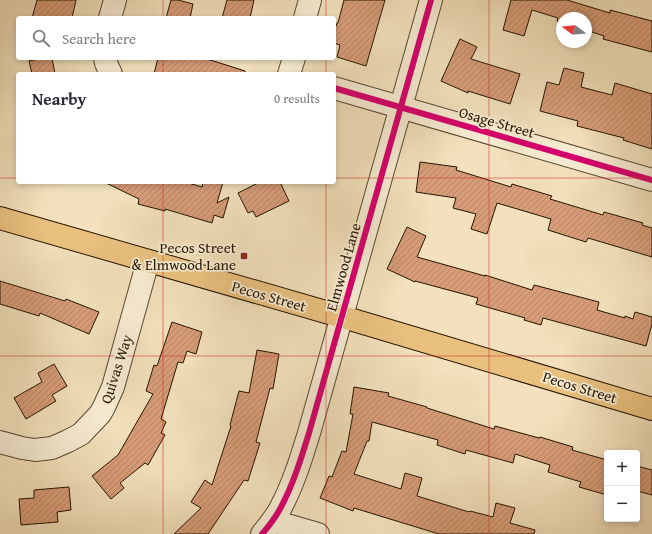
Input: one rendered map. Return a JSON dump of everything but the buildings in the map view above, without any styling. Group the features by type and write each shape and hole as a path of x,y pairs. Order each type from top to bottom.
{"main road":[{"name":"Pecos Street","path":"0,218 343,317 652,409"}],"street":[{"path":"111,16 116,0"},
{"path":"306,16 310,0"},
{"name":"Elmwood Lane","path":"268,527 281,508 294,478 309,433 343,317 431,0"},
{"path":"105,60 110,72"},
{"path":"290,72 293,60"},
{"name":"Osage Street","path":"336,89 652,180"},
{"name":"Quivas Way","path":"0,442 35,450 52,448 80,434 100,414 113,387 148,261"},
{"path":"268,527 318,534"}],"cycle path":[{"path":"262,534 274,519 285,500 303,452 431,0"},
{"path":"336,89 652,180"}],"place":[{"name":"Pecos Street & Elmwood Lane","path":"244,256"}]}
